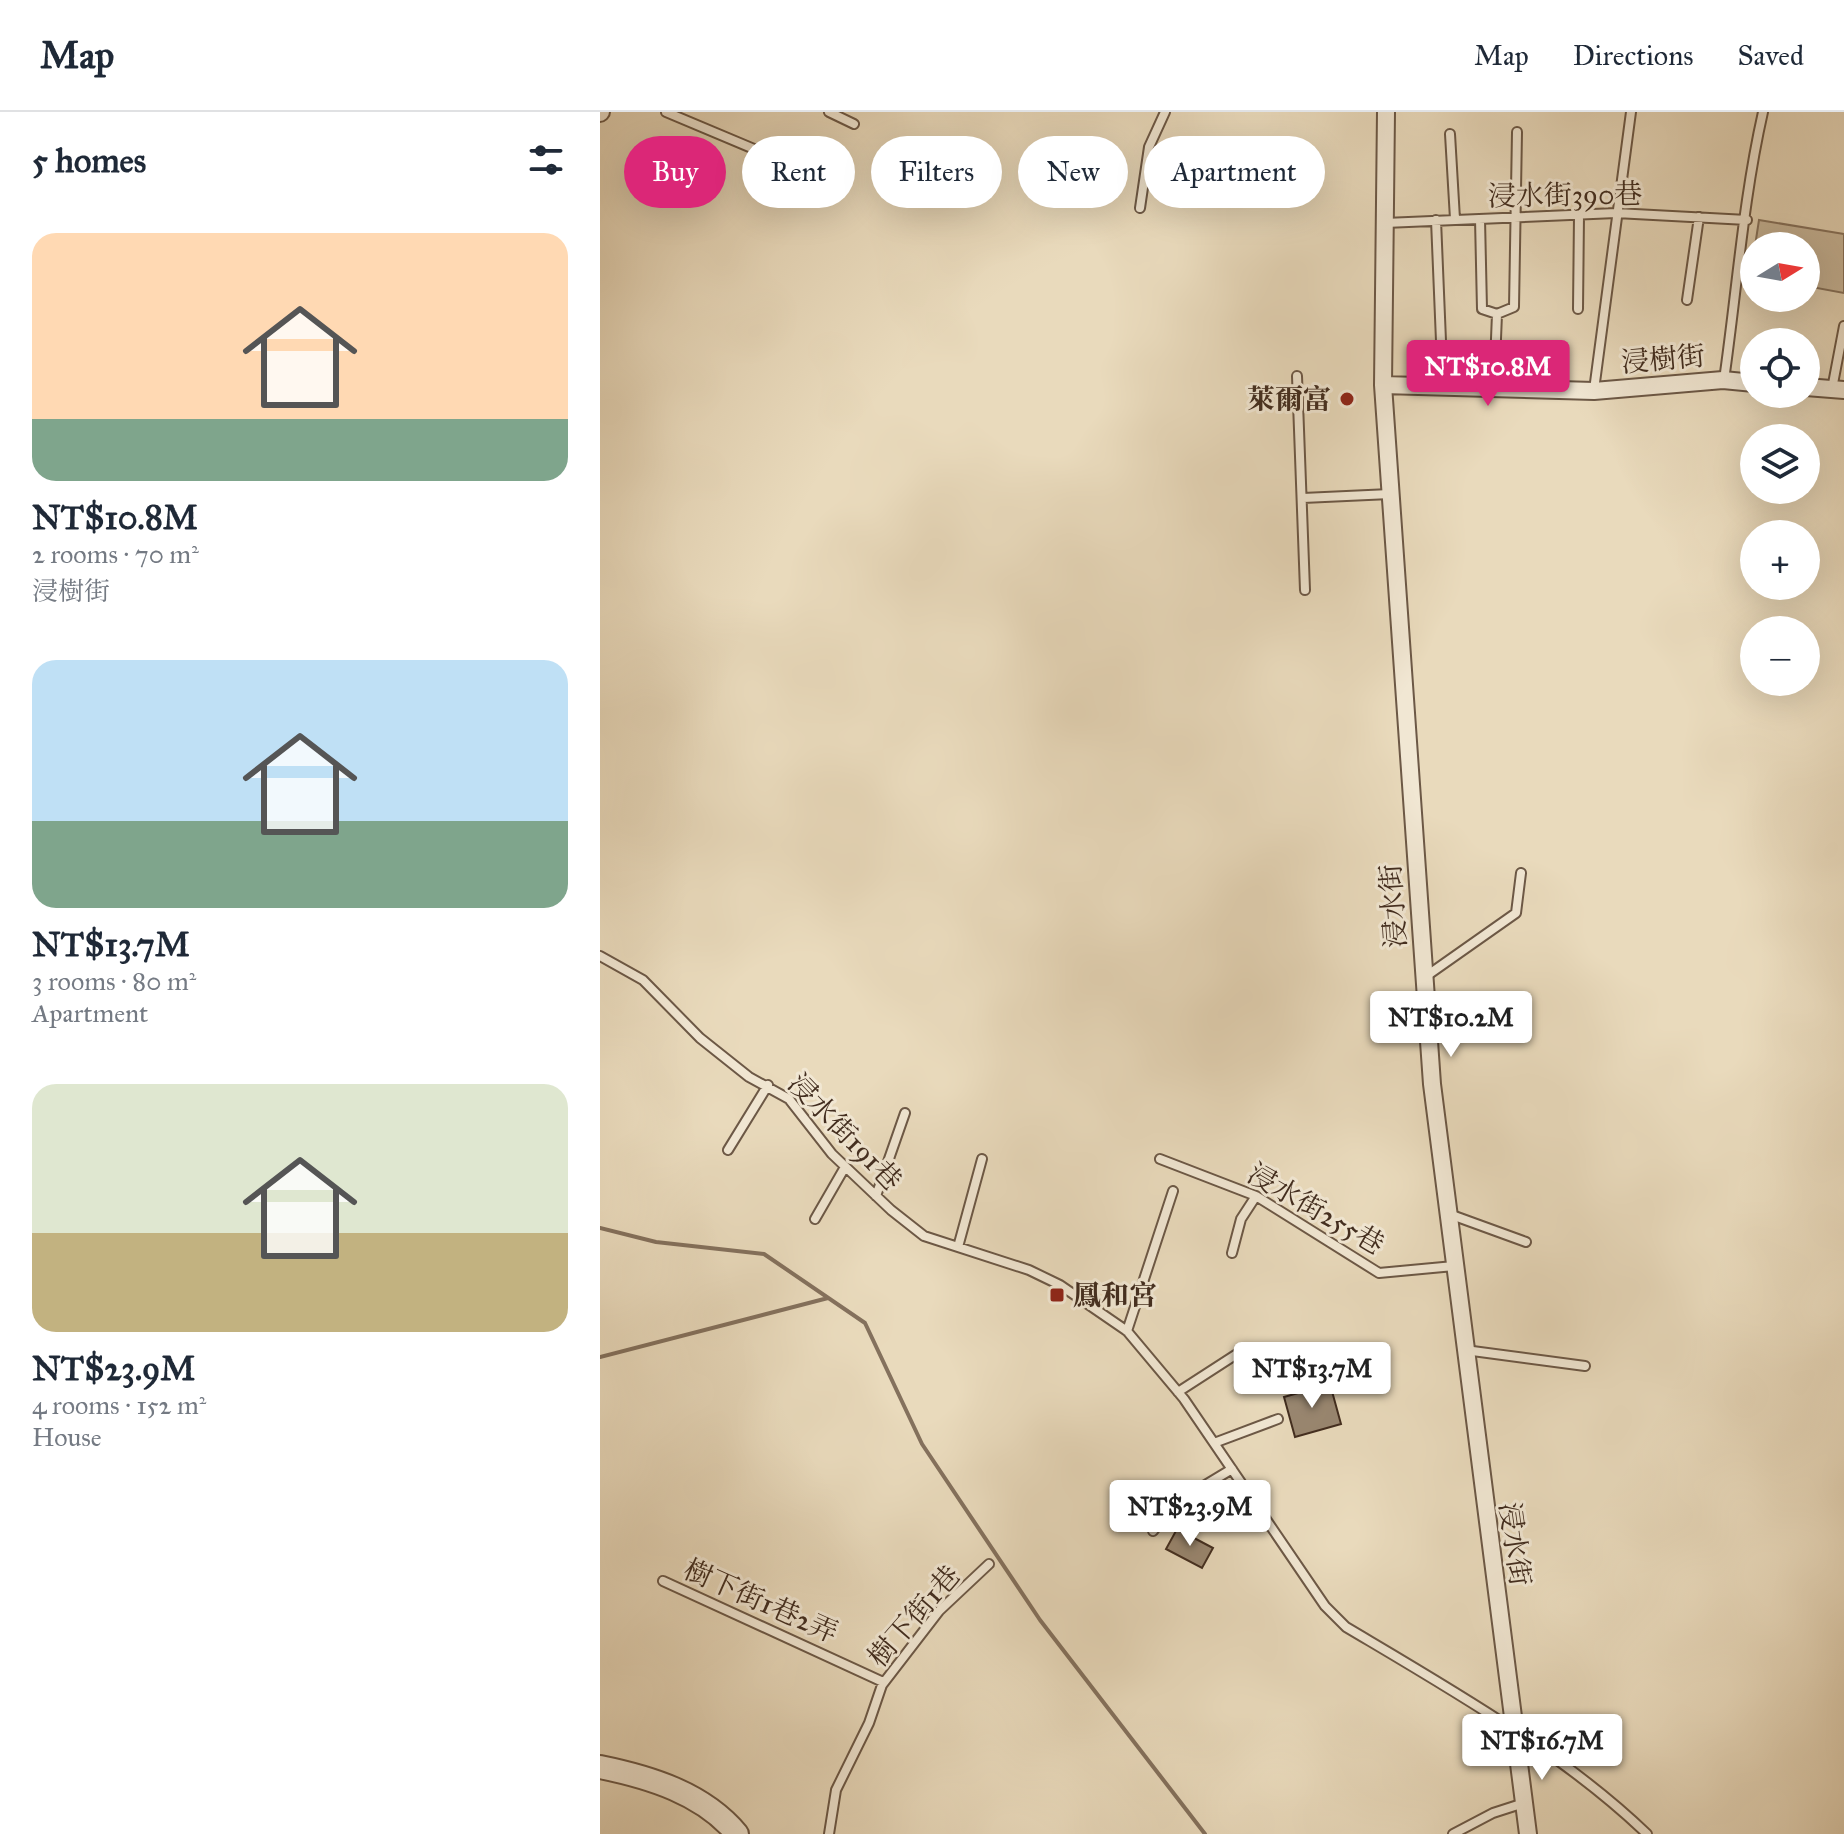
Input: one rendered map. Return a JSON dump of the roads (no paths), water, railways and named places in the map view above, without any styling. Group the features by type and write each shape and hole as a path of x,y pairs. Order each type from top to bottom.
{"street":[{"name":"浸水街","path":"1386,112 1383,385 1432,1084 1528,1834"},
{"name":"浸樹街","path":"1383,385 1594,391 1723,380 1740,382"},
{"path":"600,1767 642,1776 693,1798 737,1834"}],"lane":[{"path":"666,112 742,144"},
{"path":"829,112 854,124"},
{"path":"1140,208 1149,147 1165,112"},
{"path":"1594,391 1631,112"},
{"path":"1723,380 1747,220 1746,187 1763,112"},
{"path":"1480,219 1482,309 1497,314 1514,307 1517,132"},
{"path":"1450,134 1455,219"},
{"name":"浸水街390巷","path":"1385,223 1616,213 1747,220"},
{"path":"1578,309 1579,216"},
{"path":"1687,300 1699,217"},
{"path":"1436,220 1441,341"},
{"path":"1494,388 1497,314"},
{"path":"1838,389 1844,326"},
{"path":"1297,376 1305,590"},
{"path":"1303,498 1391,494"},
{"path":"1425,977 1516,913 1521,873"},
{"name":"浸水街191巷","path":"600,956 643,980 700,1038 749,1077 789,1099 845,1167 924,1236 1029,1270 1060,1285 1127,1331 1178,1392 1325,1606 1346,1627 1516,1734 1617,1805 1647,1834"},
{"path":"728,1150 768,1085"},
{"path":"876,1196 905,1113"},
{"path":"958,1247 982,1159"},
{"name":"浸水街255巷","path":"1160,1159 1256,1196 1379,1273 1454,1266"},
{"path":"815,1219 845,1167"},
{"path":"1127,1331 1173,1191"},
{"path":"1232,1253 1241,1219 1256,1196"},
{"path":"1448,1214 1526,1242"},
{"path":"1178,1392 1243,1350"},
{"path":"1465,1350 1585,1366"},
{"path":"1214,1443 1278,1419"},
{"path":"1153,1531 1174,1504 1232,1469"},
{"name":"樹下街1巷","path":"829,1834 836,1790 869,1723 883,1682 939,1611 989,1564"},
{"name":"樹下街1巷2弄","path":"663,1581 883,1682"},
{"path":"1453,1834 1493,1813 1524,1802"}],"waterway":[{"path":"600,1228 656,1242 764,1254 865,1323 922,1444 1040,1620 1205,1834"},
{"path":"600,1357 828,1298"}],"place":[{"name":"萊爾富","path":"1347,399"},
{"name":"鳳和宮","path":"1057,1295"}]}
